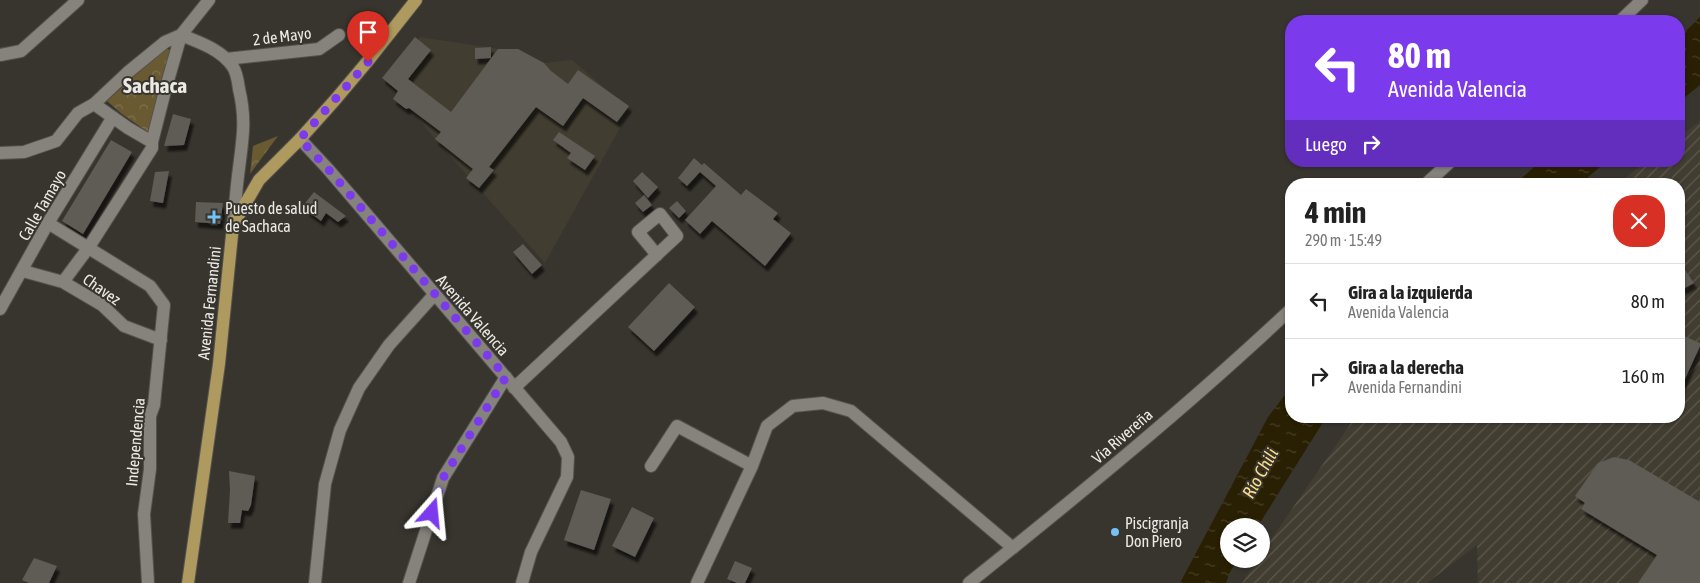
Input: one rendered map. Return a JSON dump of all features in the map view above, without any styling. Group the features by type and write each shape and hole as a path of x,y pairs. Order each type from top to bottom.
{"main road":[{"name":"Avenida Fernandini","path":"188,583 218,364 233,225 259,180 300,139 368,62 416,0"}],"street":[{"path":"0,55 21,50 78,0"},
{"path":"63,282 90,247 152,148 165,91 181,35 209,0"},
{"path":"1626,15 1642,0"},
{"path":"0,153 24,152 56,141 78,113 94,104 127,72 165,42 181,35 209,47 226,59 233,67 243,105 244,136 233,225"},
{"name":"2 de Mayo","path":"226,59 318,49 339,35"},
{"path":"94,104 152,142"},
{"name":"Calle Tamayo","path":"0,310 48,223 113,117"},
{"name":"Avenida Valencia","path":"300,139 328,169 561,442 568,457 567,477 531,552 522,583"},
{"path":"1433,178 1444,167"},
{"path":"48,223 90,247"},
{"name":"Independencia","path":"90,247 150,286 164,305 154,405 150,416 150,469 144,514 148,583"},
{"path":"514,388 657,255"},
{"name":"Chavez","path":"22,271 63,282 102,305 124,326 161,340"},
{"path":"314,583 325,484 340,430 359,388 389,345 434,295"},
{"name":"Via Rivereña","path":"969,583 1080,495 1285,315"},
{"path":"409,583 443,478 506,377"},
{"path":"698,583 752,466 767,426 793,406 824,402 851,411 1013,548"},
{"path":"651,466 677,426 752,466"}],"shaded area":[{"path":"420,37 499,49 518,49 544,63 572,60 630,110 545,263 435,139 386,79"},
{"path":"1700,121 1700,583 1656,555 1625,583 1478,583 1477,545 1427,583 1242,583 1252,568 1270,568 1270,541 1351,423 1685,423 1685,178 1625,178 1639,167 1685,167 1685,132"},
{"path":"1656,555 1700,583 1625,583"}],"green space":[{"path":"165,48 170,50 148,132 107,101"},
{"path":"278,136 250,174 253,146"}],"water":[{"path":"1700,17 1700,85 1685,97 1685,32"},
{"path":"1534,167 1600,167 1587,178 1522,178"},
{"name":"Río Chili","path":"1285,395 1285,423 1323,423 1263,518 1220,518 1220,568 1232,568 1226,583 1180,583 1268,417"}],"building":[{"path":"415,37 431,50 408,79 451,112 498,49 518,49 544,63 568,84 578,70 629,106 617,122 583,98 563,126 536,107 489,167 494,170 479,188 466,178 473,169 435,139 441,132 409,108 406,109 393,99 398,91 382,78"},
{"path":"491,47 491,58 475,59 475,48"},
{"path":"173,114 191,119 184,145 164,146"},
{"path":"559,132 595,156 585,170 567,158 571,153 553,140"},
{"path":"111,140 132,152 83,234 62,221"},
{"path":"694,158 702,165 704,163 741,195 746,189 778,213 773,219 791,233 765,266 712,221 700,234 685,220 716,186 700,172 687,186 678,178"},
{"path":"169,171 163,203 150,201 155,172"},
{"path":"642,172 658,187 648,198 633,181"},
{"path":"314,192 346,216 338,222 326,213 321,221 302,207"},
{"path":"644,195 652,205 643,212 635,203"},
{"path":"677,201 686,211 679,218 669,208"},
{"path":"196,202 223,203 220,224 195,222"},
{"path":"523,244 542,265 532,274 513,252"},
{"path":"1685,270 1694,283 1685,288"},
{"path":"669,283 695,307 654,351 628,327"},
{"path":"1685,337 1700,343 1685,379"},
{"path":"1614,457 1629,460 1700,502 1700,583 1638,583 1657,555 1581,509 1585,503 1575,496 1598,463"},
{"path":"229,471 255,476 251,505 248,511 242,510 240,523 228,523"},
{"path":"581,490 611,499 594,550 564,540"},
{"path":"632,507 654,518 635,557 612,546"},
{"path":"34,558 57,566 49,583 29,583 22,580"},
{"path":"735,561 752,568 745,583 737,583 727,579"}],"place":[{"name":"Puesto de salud de Sachaca","path":"214,217"},
{"name":"Piscigranja Don Piero","path":"1115,532"}],"district":[{"name":"Sachaca","path":"155,85"}],"route":[{"path":"368,62 300,139 328,169 506,377 443,478 432,513"}]}
